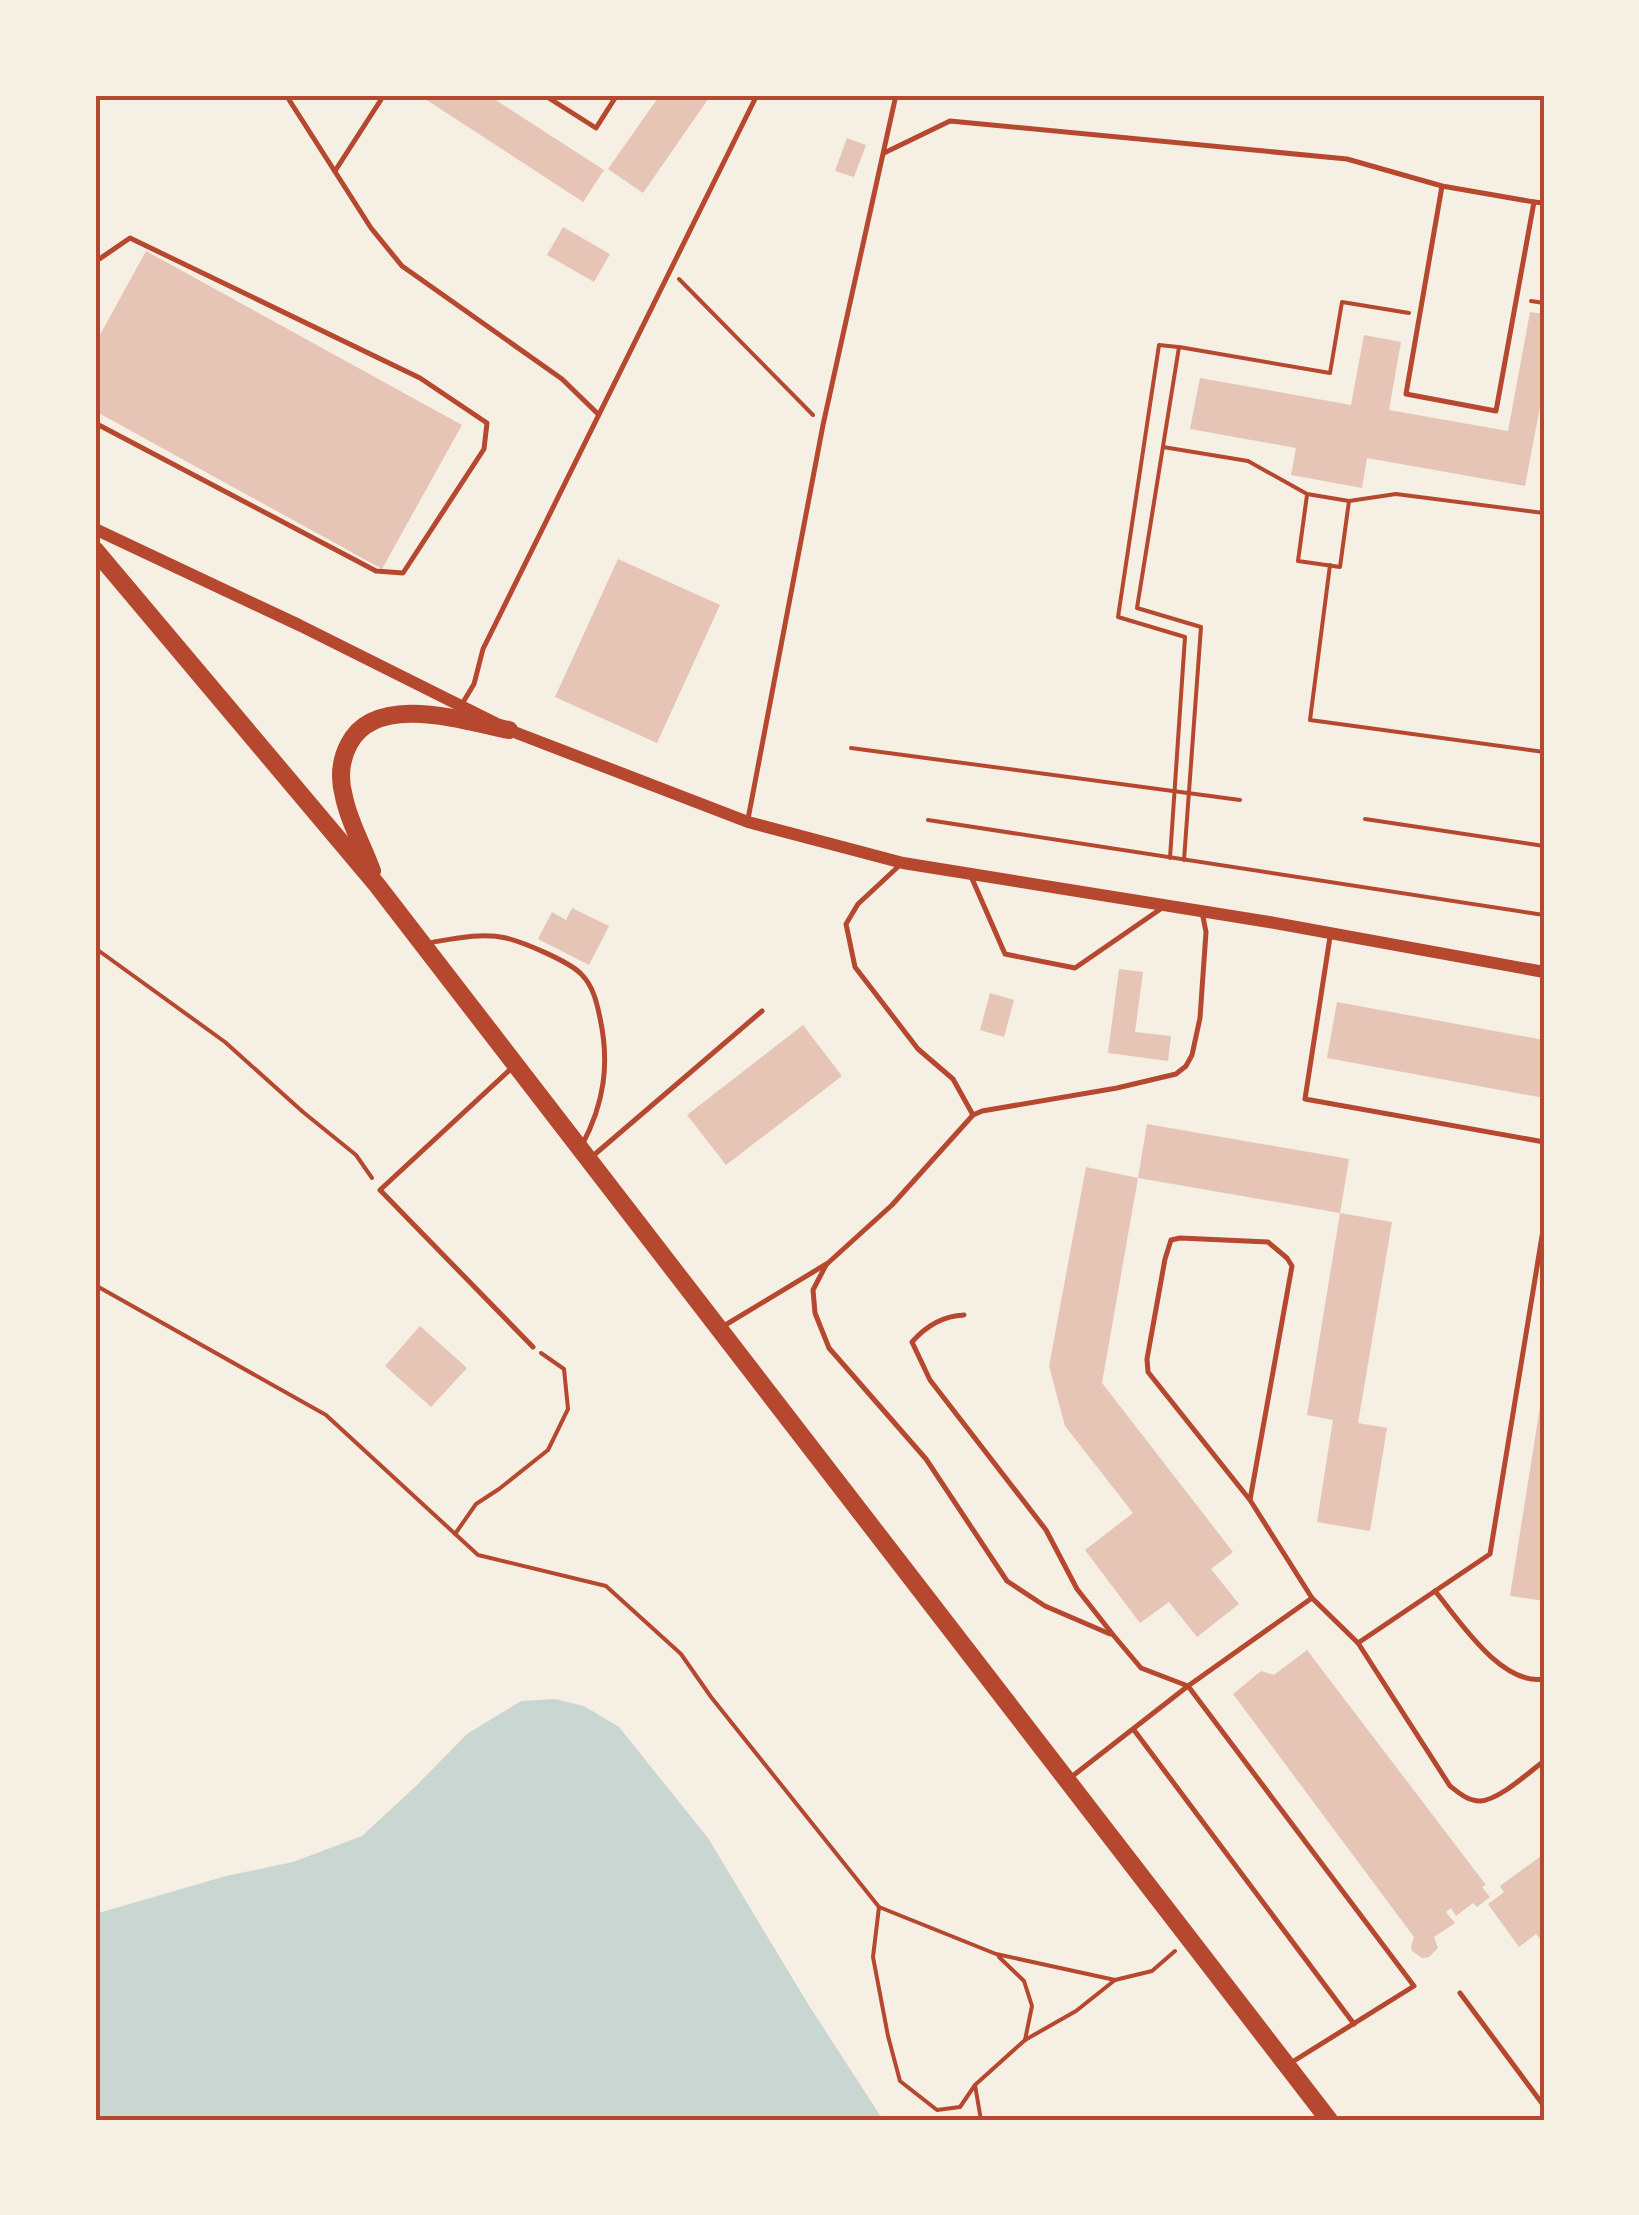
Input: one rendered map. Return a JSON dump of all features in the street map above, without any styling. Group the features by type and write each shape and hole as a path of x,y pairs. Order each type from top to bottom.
{"highway":[{"path":"95,550 378,885 1329,2120"},
{"path":"378,885 344,802 342,760 352,738 367,723 412,713 509,730"}],"street":[{"path":"95,528 509,730 748,822 903,862 1544,972"}],"lane":[{"path":"286,95 371,228 402,266 562,379 598,414"},
{"path":"335,171 384,95"},
{"path":"544,95 596,128 617,95"},
{"path":"462,705 474,684 483,649 757,95"},
{"path":"748,822 823,425 896,95"},
{"path":"884,153 950,120 1347,160 1442,186 1544,203"},
{"path":"1442,186 1406,394 1496,411 1534,202"},
{"path":"95,262 130,238 420,378 487,423 484,450 403,572 376,572 95,423"},
{"path":"903,862 858,904 846,924 855,966 918,1049 953,1080 973,1116"},
{"path":"970,874 1005,954 1075,968 1165,906"},
{"path":"720,1328 828,1262 892,1206 973,1116 997,1108 1117,1088 1176,1074 1186,1066 1200,1018 1206,932 1202,912"},
{"path":"1331,935 1305,1099 1544,1142"},
{"path":"423,944 503,936 538,948 582,973 596,999 606,1044 604,1086 584,1154"},
{"path":"584,1154 762,1011"},
{"path":"516,1064 380,1190 534,1347"},
{"path":"1358,1642 1490,1554 1544,1224"},
{"path":"1250,1500 1292,1266 1268,1242 1170,1240 1147,1358 1148,1372 1250,1500 1312,1598 1358,1642 1450,1786 1466,1798 1482,1801 1499,1794 1544,1761"},
{"path":"828,1262 813,1290 814,1313 829,1348 926,1459 1007,1581 1045,1606 1114,1636"},
{"path":"964,1315 947,1316 921,1331 912,1342 930,1380 1046,1530 1077,1589 1114,1636 1141,1668 1188,1686 1414,1986 1288,2065"},
{"path":"1435,1591 1478,1644 1505,1669 1534,1681 1544,1679"},
{"path":"1068,1780 1188,1686 1312,1598"},
{"path":"1133,1729 1354,2024"},
{"path":"1460,1993 1544,2106"}],"path":[{"path":"670,270 823,425"},
{"path":"1170,858 1184,637 1118,617 1160,345 1330,372 1342,302 1420,314"},
{"path":"1179,348 1137,608 1200,627 1184,860"},
{"path":"1163,446 1248,461 1306,494 1349,500 1396,494 1544,513"},
{"path":"1306,494 1298,560 1330,566 1340,567 1349,500"},
{"path":"1330,566 1310,720 1544,752"},
{"path":"850,748 1240,800"},
{"path":"928,820 1544,915"},
{"path":"1365,820 1544,846"},
{"path":"95,948 225,1042 356,1155 380,1190"},
{"path":"95,1285 326,1415 478,1556 606,1586 681,1654 710,1697 879,1907 996,1954 1115,1980"},
{"path":"454,1534 476,1504 548,1450 568,1409 564,1369 534,1347"},
{"path":"879,1907 873,1957 900,2081 936,2110 960,2107 974,2085 1025,2040 1076,2011 1115,1980 1152,1971 1190,1938"},
{"path":"996,1954 1024,1981 1032,2006 1025,2040"},
{"path":"974,2085 981,2120"}],"shaded area":[{"path":"555,1699 584,1706 619,1727 708,1838 883,2120 95,2120 95,1914 226,1876 293,1862 362,1836 467,1734 521,1701"}],"building":[{"path":"419,95 488,95 604,170 583,202"},
{"path":"660,95 711,95 643,193 608,169"},
{"path":"847,138 866,145 854,177 835,171"},
{"path":"563,227 610,254 594,282 547,255"},
{"path":"146,251 462,425 382,569 95,411 95,344"},
{"path":"1530,312 1544,314 1544,386 1525,486 1367,458 1362,488 1291,475 1296,448 1190,429 1200,378 1351,405 1364,335 1401,342 1389,410 1508,431"},
{"path":"618,559 720,605 657,743 555,697"},
{"path":"572,908 609,926 589,965 538,939 552,912 566,920"},
{"path":"1119,969 1143,972 1135,1032 1171,1036 1168,1061 1108,1053"},
{"path":"990,993 1014,1000 1004,1037 980,1030"},
{"path":"1337,1002 1544,1040 1544,1098 1327,1058"},
{"path":"803,1025 842,1076 726,1165 687,1115"},
{"path":"1147,1124 1349,1159 1340,1213 1138,1178"},
{"path":"1086,1167 1138,1178 1102,1383 1233,1552 1211,1569 1239,1604 1197,1637 1169,1602 1140,1623 1085,1550 1133,1513 1065,1426 1049,1366"},
{"path":"1340,1213 1392,1222 1358,1423 1387,1428 1370,1531 1317,1522 1333,1420 1307,1415"},
{"path":"420,1326 467,1368 431,1407 385,1366"},
{"path":"1544,1394 1544,1601 1510,1596"},
{"path":"1307,1650 1486,1885 1482,1887 1490,1897 1477,1907 1473,1903 1456,1916 1451,1908 1446,1912 1455,1923 1434,1937 1438,1948 1429,1957 1422,1958 1412,1951 1414,1937 1233,1694 1261,1671 1274,1675"},
{"path":"1544,1854 1544,1938 1541,1940 1536,1934 1519,1947 1488,1904 1504,1892 1500,1886"}]}
